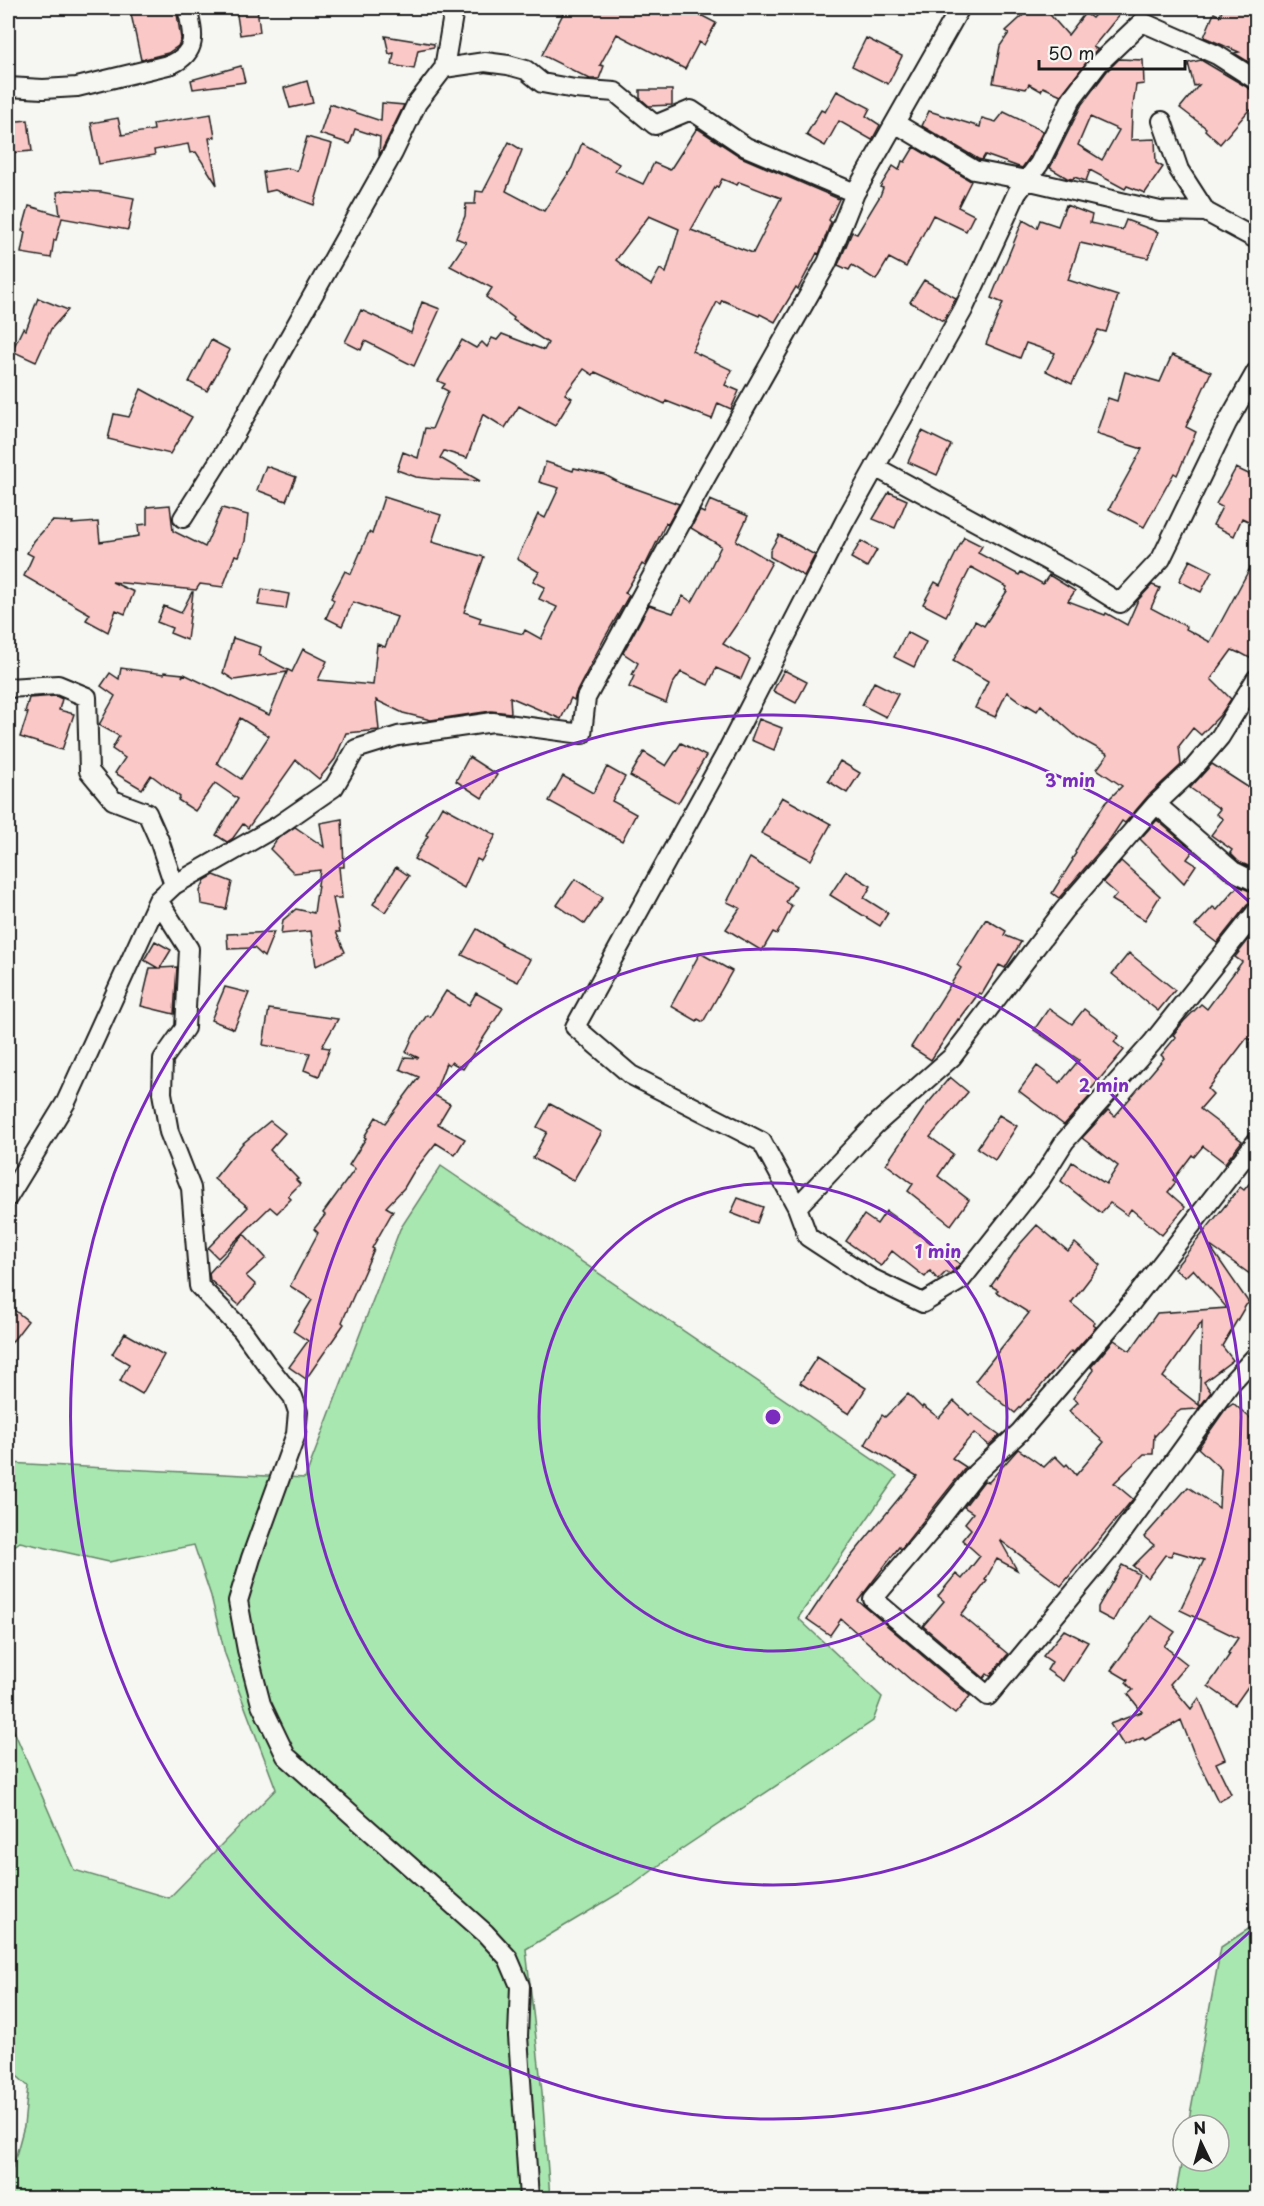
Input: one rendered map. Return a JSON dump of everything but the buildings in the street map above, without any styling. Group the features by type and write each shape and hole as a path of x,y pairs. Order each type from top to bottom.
{"street":[{"path":"8,87 43,89 77,87 172,64 185,57 191,44 192,27 187,8"},
{"path":"183,518 239,428 393,153 417,103 444,68 456,8"},
{"path":"8,1197 66,1102 158,900 174,885 279,825 334,787 356,749 398,736 493,722 582,734 586,698 711,467 827,263 855,193 960,8"},
{"path":"1257,81 1217,55 1142,22 1100,63 1072,98 1039,164 1017,193 963,310 845,521 725,755 575,1028 631,1076 762,1142 797,1207 808,1237 869,1277 923,1303 961,1280 1041,1179 1065,1141 1152,1043 1257,912"},
{"path":"444,68 485,62 508,65 526,70 543,83 575,90 615,92 655,125 692,110 746,147 855,193"},
{"path":"1162,121 1179,170 1206,212"},
{"path":"895,123 974,170 1160,211 1206,212 1257,239"},
{"path":"875,467 1085,581 1120,603 1161,560 1227,423 1257,372"},
{"path":"797,1207 875,1125 952,1057 1064,910 1156,804 1191,771 1220,737 1257,679"},
{"path":"8,688 58,685 87,697 89,771 113,800 147,813 174,885"},
{"path":"1156,804 1233,871 1257,882"},
{"path":"158,900 189,949 185,1028 163,1059 162,1093 169,1132 191,1188 199,1286 242,1330 293,1398 298,1412 296,1434 251,1558 238,1601 247,1650 261,1704 286,1756 485,1934 508,1958 520,1986 518,2036 529,2199"},
{"path":"1257,1142 1131,1304 1020,1432 976,1473 873,1599 988,1696 1112,1548 1230,1384 1257,1356"}],"green space":[{"path":"441,1166 897,1476 798,1618 882,1697 873,1721 677,1852 633,1885 526,1949 542,2092 550,2198 8,2198 8,2185 24,2126 28,2086 8,2068 8,1717 74,1870 169,1898 276,1789 225,1654 211,1596 194,1545 109,1562 20,1542 8,1550 8,1463 305,1478 400,1229"},
{"path":"1256,1924 1256,2198 1175,2198 1180,2173 1231,2173 1231,2113 1190,2113 1221,1947"}]}
